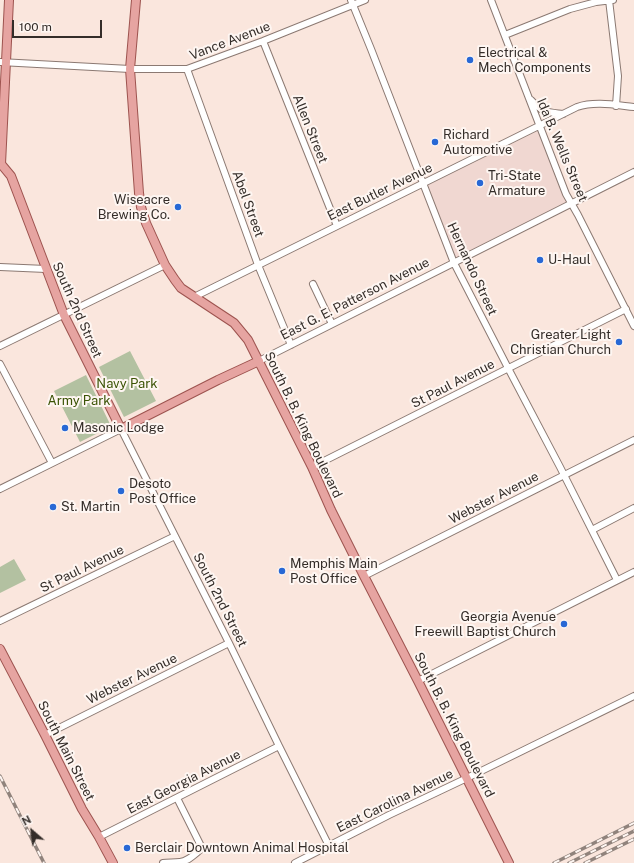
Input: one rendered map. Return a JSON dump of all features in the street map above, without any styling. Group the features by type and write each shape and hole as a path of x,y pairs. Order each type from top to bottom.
{"main road":[{"name":"South 2nd Street","path":"9,0 3,62 0,164 11,176 64,315 121,429"},
{"name":"South B. B. King Boulevard","path":"136,0 130,69 139,193 141,207 146,223 166,265 181,288 234,323 248,340 312,467 331,510 509,863"},
{"name":"East G. E. Patterson Avenue","path":"121,429 259,360"},
{"name":"South Main Street","path":"0,649 45,734 82,809 113,863"}],"street":[{"name":"Vance Avenue","path":"3,62 130,69 187,69 263,41 352,2 364,0"},
{"name":"Ida B. Wells Street","path":"491,0 566,194 634,326"},
{"path":"609,0 618,76 616,106"},
{"path":"505,35 570,9 613,0"},
{"name":"Hernando Street","path":"352,2 454,262 617,580"},
{"name":"Allen Street","path":"263,41 337,226"},
{"name":"Abel Street","path":"187,69 258,265 290,345"},
{"path":"528,97 545,112 563,114"},
{"name":"East Butler Avenue","path":"194,297 577,107 592,104 634,107"},
{"name":"East G. E. Patterson Avenue","path":"259,360 634,172"},
{"path":"0,346 166,265"},
{"path":"0,267 46,269"},
{"path":"313,284 332,324"},
{"name":"St Paul Avenue","path":"312,467 626,309"},
{"path":"0,364 52,463"},
{"name":"East G. E. Patterson Avenue","path":"0,489 121,429"},
{"name":"South 2nd Street","path":"121,429 329,846"},
{"name":"Webster Avenue","path":"364,576 634,440"},
{"path":"592,530 634,508"},
{"name":"St Paul Avenue","path":"0,621 174,536"},
{"path":"418,681 634,572"},
{"name":"Webster Avenue","path":"45,734 229,643"},
{"name":"East Carolina Avenue","path":"295,863 389,815 634,696"},
{"name":"East Georgia Avenue","path":"99,837 279,746"},
{"path":"163,863 179,862 189,859 200,850 201,846 177,798"}],"shaded area":[{"path":"538,131 568,203 456,258 427,185"}],"green space":[{"name":"Navy Park","path":"130,351 156,401 124,417 99,367"},
{"name":"Army Park","path":"86,375 110,424 110,427 80,442 54,391"},
{"path":"14,559 26,580 0,593 0,567"}],"railway":[{"path":"0,776 44,863"},
{"path":"554,863 634,823"},
{"path":"569,863 634,831"},
{"path":"585,863 634,839"}],"place":[{"name":"Electrical & Mech Components","path":"470,60"},
{"name":"Richard Automotive","path":"435,142"},
{"name":"Tri-State Armature","path":"480,183"},
{"name":"Wiseacre Brewing Co.","path":"178,207"},
{"name":"U-Haul","path":"540,260"},
{"name":"Greater Light Christian Church","path":"619,342"},
{"name":"Masonic Lodge","path":"65,428"},
{"name":"Desoto Post Office","path":"121,491"},
{"name":"St. Martin","path":"53,507"},
{"name":"Memphis Main Post Office","path":"282,571"},
{"name":"Georgia Avenue Freewill Baptist Church","path":"564,624"},
{"name":"Berclair Downtown Animal Hospital","path":"127,848"}]}
